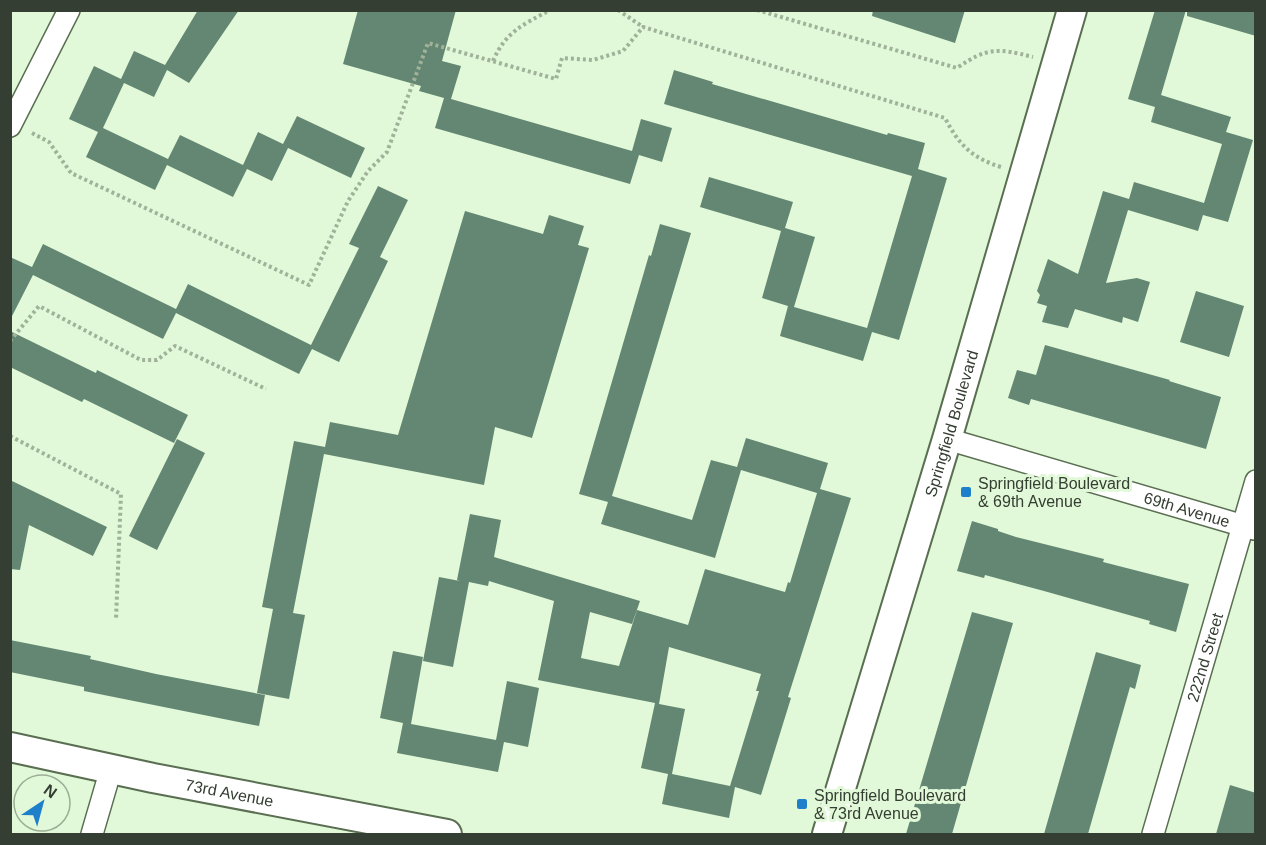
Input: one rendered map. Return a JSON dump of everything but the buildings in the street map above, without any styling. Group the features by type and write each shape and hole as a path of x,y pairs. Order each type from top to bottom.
{"main road":[{"name":"Springfield Boulevard","path":"827,834 947,439 1072,10"},
{"name":"73rd Avenue","path":"10,747 111,769 447,834"}],"street":[{"path":"11,124 69,10"},
{"name":"69th Avenue","path":"947,439 1249,528"},
{"name":"222nd Street","path":"1153,834 1249,528 1256,480"},
{"path":"92,834 111,769"}],"path":[{"path":"493,61 499,48 513,30 550,10"},
{"path":"618,10 643,27 945,118 954,135 967,150 982,161 1024,175"},
{"path":"757,10 957,68 973,57 988,51 1010,51 1057,63"},
{"path":"11,124 49,142 71,173 309,285 348,201 368,171 387,152 428,43 556,80 562,58 592,60 623,51 643,27"},
{"path":"10,341 39,306 141,360 157,360 176,346 266,388"},
{"path":"10,436 121,494 116,619"}],"place":[{"name":"Springfield Boulevard & 69th Avenue","path":"966,492"},
{"name":"Springfield Boulevard & 73rd Avenue","path":"802,804"}]}
